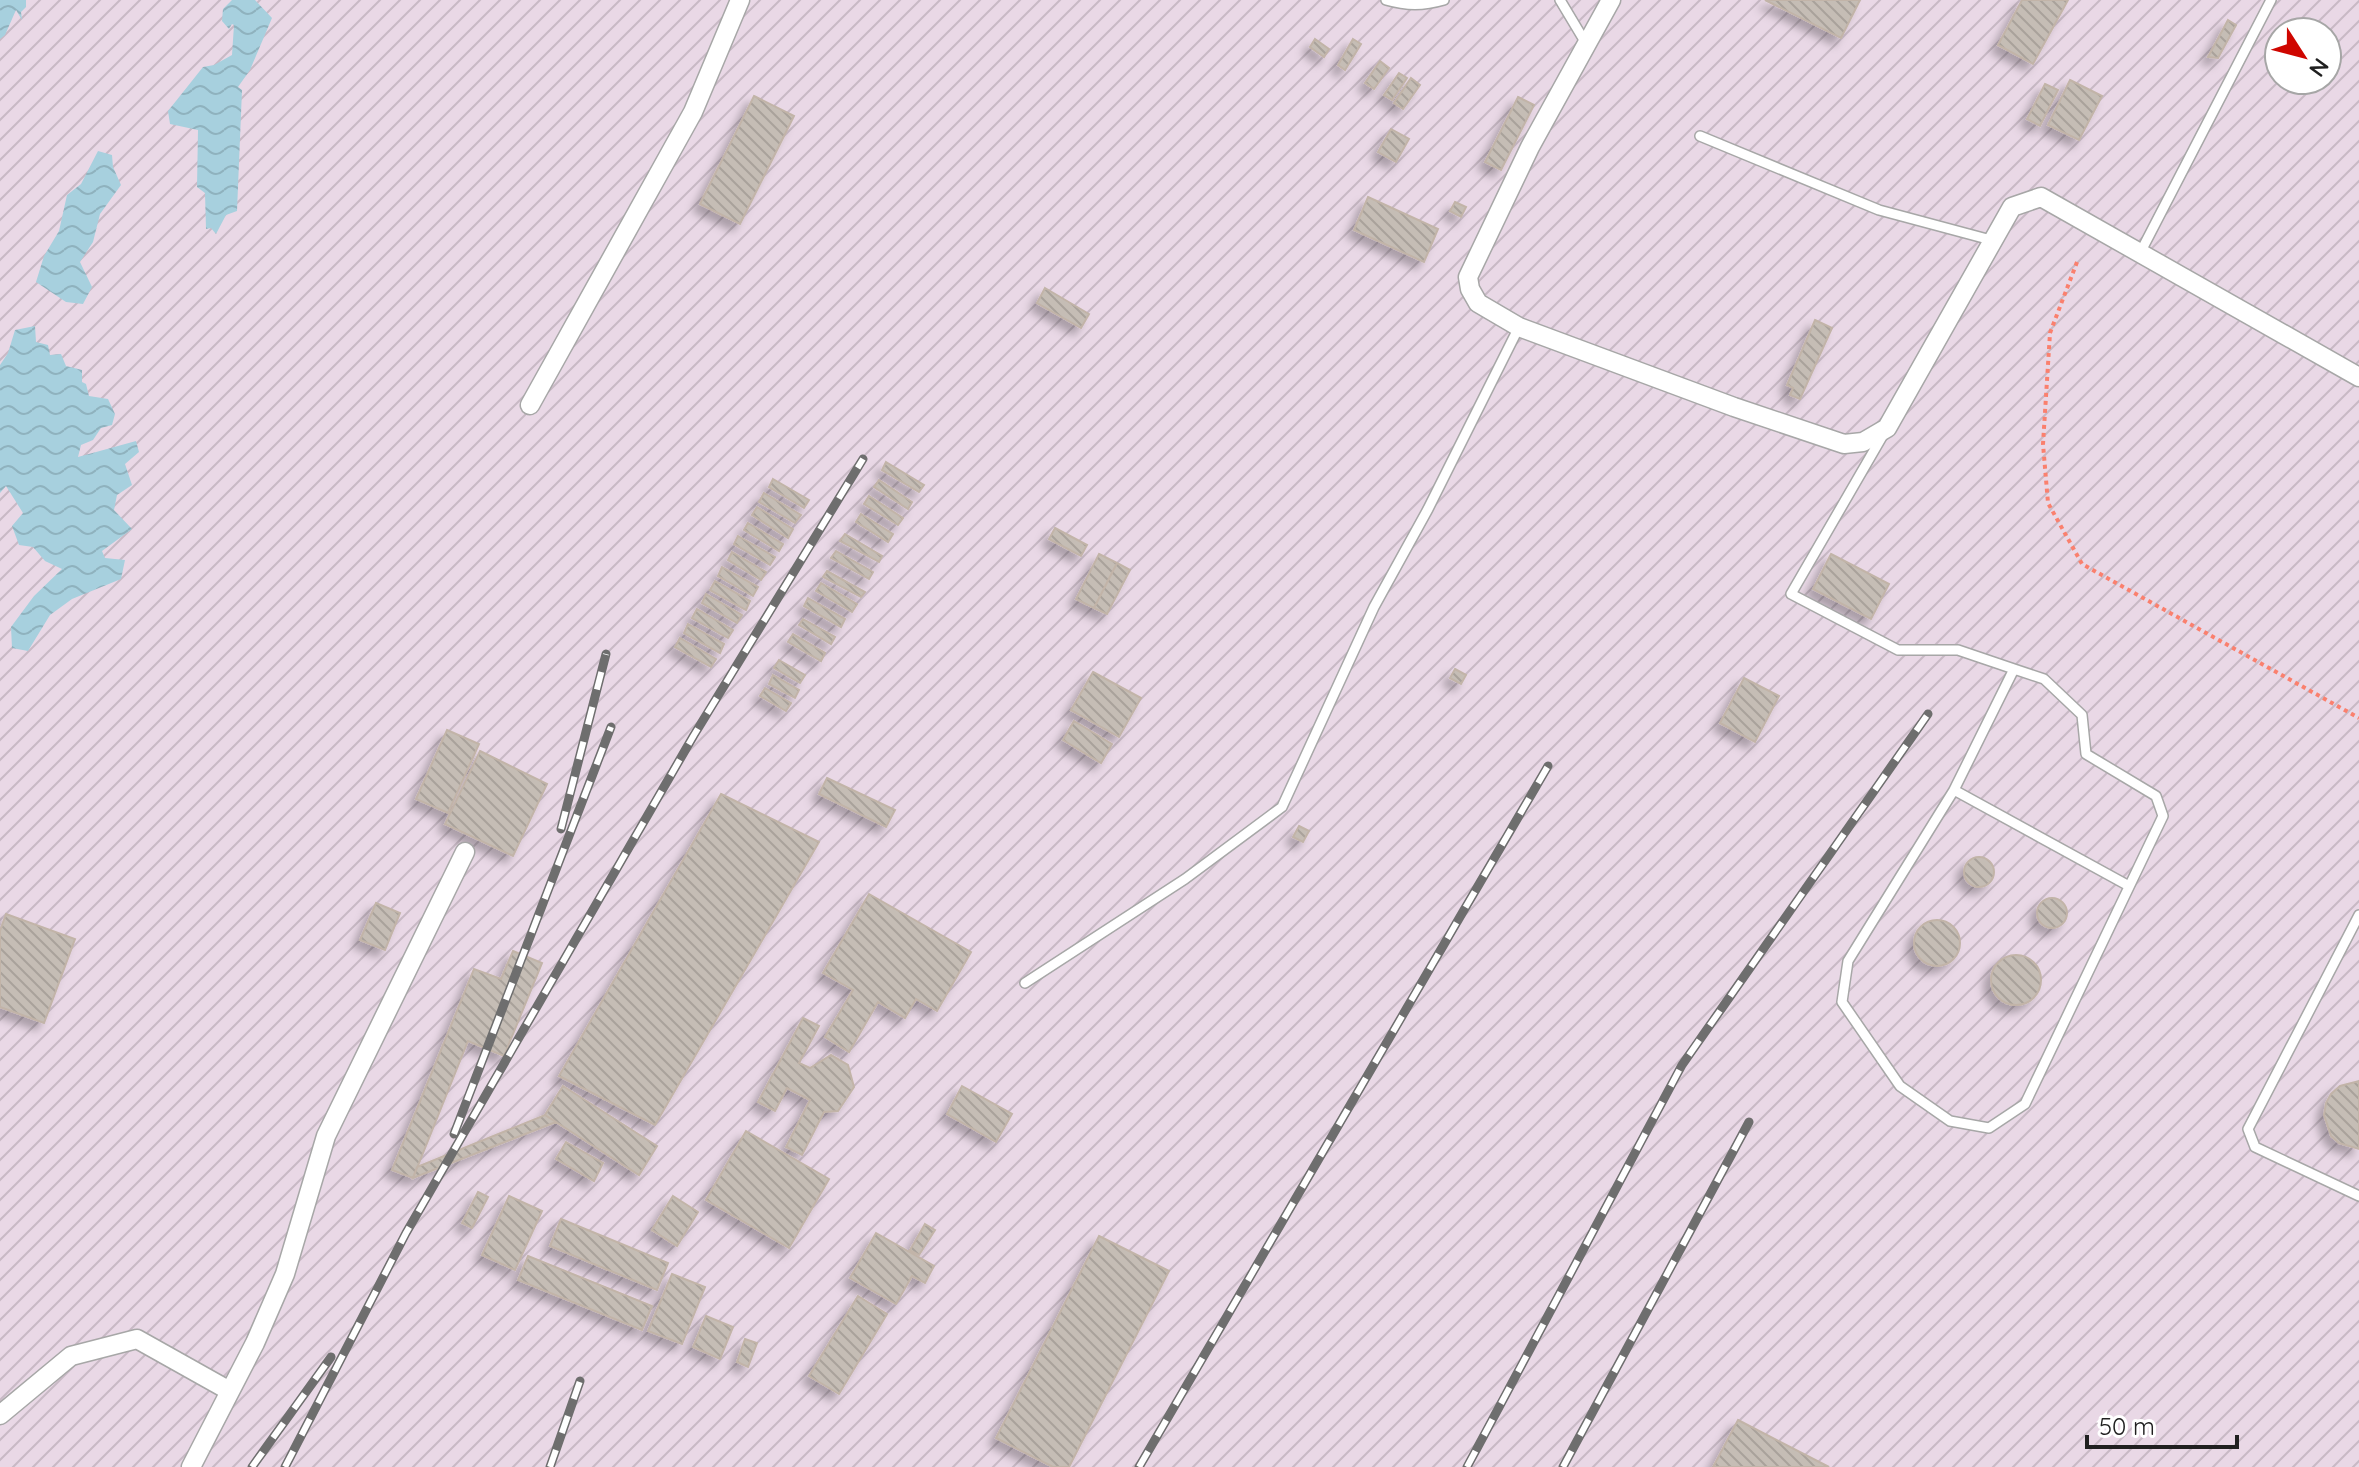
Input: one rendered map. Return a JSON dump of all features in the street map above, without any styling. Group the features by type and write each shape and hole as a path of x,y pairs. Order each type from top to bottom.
{"street":[{"path":"530,405 693,112 740,0"},
{"path":"1611,0 1530,147 1468,277 1470,289 1478,303 1519,327 1734,407 1844,444 1863,442 1887,428 2012,207 2041,197 2359,377"},
{"path":"191,1467 228,1390 255,1343 285,1274 326,1136 465,852"},
{"path":"0,1415 71,1356 137,1339 228,1390"}],"lane":[{"path":"1386,0 1425,6 1444,0"},
{"path":"1560,0 1587,45"},
{"path":"2139,255 2271,0"},
{"path":"1700,136 1879,210 1991,240"},
{"path":"1025,983 1185,879 1282,807 1374,607 1428,509 1519,327"},
{"path":"1887,428 1791,594 1898,650 1958,650 2044,679 2082,715 2086,754 2156,796 2163,816 2025,1104 1989,1128 1950,1121 1900,1086 1842,1002 1848,961 1954,790 2014,669"},
{"path":"1954,790 2129,886"},
{"path":"2359,915 2248,1129 2255,1147 2359,1196"}],"path":[{"path":"2077,262 2050,333 2043,444 2048,503 2082,564 2359,718"}],"shaded area":[{"path":"0,0 2359,0 2359,1467 0,1467"}],"water":[{"path":"0,0 26,0 26,7 21,12 22,20 16,10 5,35 0,39"},
{"path":"232,0 255,0 272,18 250,70 238,87 242,90 237,211 226,215 216,234 211,228 206,229 205,193 197,187 198,130 170,124 168,111 203,67 232,55 234,25 229,29 222,21 223,9"},
{"path":"98,151 112,155 113,167 121,185 100,214 93,242 80,262 92,287 83,304 66,302 36,282 44,256 59,231 67,195 81,184"},
{"path":"35,326 36,342 48,345 50,355 61,354 66,366 82,370 82,382 86,384 89,396 108,399 115,414 112,425 101,428 93,440 81,445 78,457 136,441 139,452 125,464 132,485 117,495 114,510 132,529 102,551 105,558 125,560 121,579 72,599 50,615 28,651 12,648 11,627 34,596 62,569 45,561 33,547 19,545 12,526 23,513 6,486 0,493 0,365 8,353 15,330"}],"building":[{"path":"1765,0 1860,0 1841,38"},
{"path":"2022,0 2068,0 2033,64 1998,45"},
{"path":"2228,20 2236,25 2218,58 2208,57"},
{"path":"1315,39 1329,49 1324,57 1310,47"},
{"path":"1353,39 1361,44 1345,70 1338,65"},
{"path":"1380,61 1389,68 1374,89 1365,83"},
{"path":"1399,73 1407,78 1392,100 1384,95"},
{"path":"1411,78 1420,85 1403,109 1394,103"},
{"path":"2070,80 2102,96 2079,140 2048,125"},
{"path":"2045,84 2058,90 2040,126 2027,119"},
{"path":"754,96 794,116 740,224 700,204"},
{"path":"1518,97 1534,105 1501,170 1485,162"},
{"path":"1391,129 1409,139 1396,162 1378,152"},
{"path":"1368,197 1438,229 1424,262 1354,230"},
{"path":"1455,202 1466,207 1461,217 1450,211"},
{"path":"1045,288 1089,314 1081,328 1037,303"},
{"path":"1815,320 1832,328 1800,399 1790,395 1793,388 1787,385"},
{"path":"886,462 924,485 919,492 882,470"},
{"path":"773,479 809,500 804,508 769,487"},
{"path":"879,480 912,502 908,509 874,487"},
{"path":"764,493 801,515 795,523 759,502"},
{"path":"869,496 903,518 898,525 864,504"},
{"path":"757,507 793,529 788,538 752,515"},
{"path":"861,514 893,534 888,542 856,522"},
{"path":"748,523 783,544 779,551 744,530"},
{"path":"1055,528 1087,545 1081,556 1049,539"},
{"path":"845,534 882,556 879,562 840,541"},
{"path":"738,536 775,557 770,565 734,544"},
{"path":"836,551 873,572 869,579 831,558"},
{"path":"732,552 766,572 761,580 728,560"},
{"path":"1099,554 1117,563 1094,608 1076,599"},
{"path":"1831,554 1889,584 1871,619 1813,589"},
{"path":"1117,563 1130,570 1107,614 1094,608"},
{"path":"722,567 758,587 753,596 718,576"},
{"path":"827,571 865,592 861,597 823,577"},
{"path":"715,581 750,601 746,610 710,590"},
{"path":"821,583 857,604 852,612 816,591"},
{"path":"706,594 742,615 737,623 702,603"},
{"path":"808,598 845,619 841,627 804,606"},
{"path":"697,609 733,630 728,638 692,618"},
{"path":"803,619 835,637 831,644 799,625"},
{"path":"688,624 724,644 720,653 684,633"},
{"path":"793,634 825,653 821,661 788,642"},
{"path":"680,638 716,659 711,667 675,647"},
{"path":"779,660 805,675 800,683 774,668"},
{"path":"1455,669 1466,675 1461,684 1450,678"},
{"path":"1093,672 1141,698 1119,737 1071,710"},
{"path":"773,675 799,690 795,698 769,684"},
{"path":"1744,678 1779,696 1755,742 1720,723"},
{"path":"765,688 791,703 786,711 760,696"},
{"path":"1074,721 1112,744 1101,763 1063,740"},
{"path":"447,730 479,744 448,813 416,799"},
{"path":"480,751 547,784 513,856 445,824"},
{"path":"827,778 895,810 886,827 819,794"},
{"path":"721,794 819,842 655,1125 559,1076"},
{"path":"1299,826 1309,831 1303,842 1293,837"},
{"path":"1979,857 1990,861 1994,872 1990,883 1979,887 1968,883 1964,872 1968,861"},
{"path":"869,894 971,952 937,1011 916,999 905,1018 878,1002 849,1052 825,1037 853,990 823,973"},
{"path":"2052,898 2058,899 2066,907 2066,919 2058,927 2052,928 2046,927 2038,919 2037,913 2038,907 2046,899"},
{"path":"376,903 400,913 385,950 360,940"},
{"path":"6,914 75,939 44,1023 0,1007 0,931"},
{"path":"1937,920 1953,927 1960,943 1953,959 1937,966 1921,959 1914,943 1921,927"},
{"path":"513,951 542,963 504,1056 468,1041 413,1178 392,1170 474,969 501,979"},
{"path":"2016,955 2033,963 2041,980 2033,997 2016,1005 1999,997 1991,980 1999,963"},
{"path":"803,1018 819,1026 799,1063 810,1068 831,1055 848,1065 854,1087 838,1111 824,1112 802,1155 786,1147 810,1100 787,1088 775,1111 758,1102"},
{"path":"2359,1081 2359,1149 2339,1143 2331,1136 2324,1115 2331,1094 2340,1086"},
{"path":"563,1086 657,1146 639,1175 545,1115"},
{"path":"962,1086 1012,1114 996,1142 947,1114"},
{"path":"545,1115 556,1122 413,1178 417,1167"},
{"path":"746,1131 829,1179 789,1248 706,1200"},
{"path":"566,1142 603,1163 594,1181 556,1159"},
{"path":"478,1192 488,1197 472,1228 462,1223"},
{"path":"509,1196 542,1211 515,1270 482,1255"},
{"path":"673,1196 698,1212 677,1246 652,1230"},
{"path":"561,1219 668,1263 657,1290 550,1246"},
{"path":"925,1224 935,1230 919,1255 910,1250"},
{"path":"876,1233 934,1266 925,1283 912,1276 896,1304 850,1278"},
{"path":"1099,1236 1169,1271 1069,1467 1053,1467 996,1438"},
{"path":"528,1256 652,1306 642,1330 518,1280"},
{"path":"672,1274 705,1287 682,1344 648,1331"},
{"path":"858,1296 887,1314 839,1394 809,1376"},
{"path":"706,1316 733,1327 720,1359 693,1347"},
{"path":"745,1339 757,1343 748,1367 737,1362"},
{"path":"1738,1420 1829,1467 1713,1467"}],"railway":[{"path":"285,1467 406,1233 694,735 863,459"},
{"path":"561,829 606,654"},
{"path":"1467,1467 1682,1065 1928,714"},
{"path":"454,1134 611,727"},
{"path":"1139,1467 1548,766"},
{"path":"1563,1467 1749,1122"},
{"path":"252,1467 331,1357"},
{"path":"550,1467 580,1381"}]}
